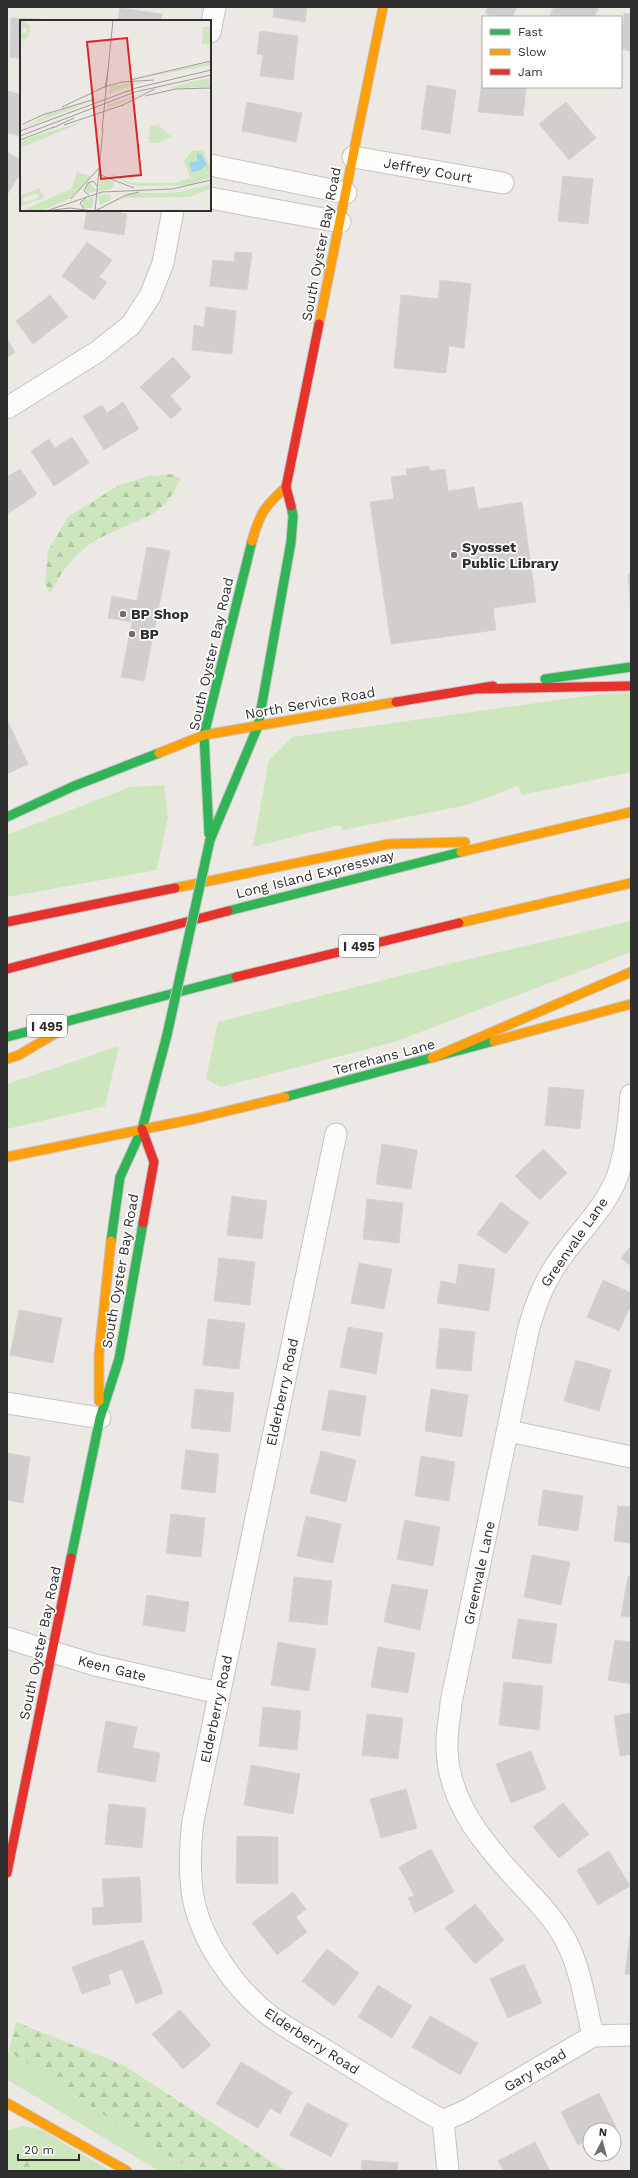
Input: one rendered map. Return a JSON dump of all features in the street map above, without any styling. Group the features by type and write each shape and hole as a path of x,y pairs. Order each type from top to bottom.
{"main road":[{"name":"South Oyster Bay Road","path":"100,1418 99,1354 120,1177 142,1129 166,1035 210,840 258,726 292,542 293,516 286,487 383,7"},
{"name":"South Oyster Bay Road","path":"210,840 204,735 257,523 265,506 286,487"},
{"name":"North Service Road","path":"7,817 74,786 204,735 475,689 631,667"},
{"path":"475,689 605,685 631,686"},
{"name":"Long Island Expressway","path":"7,969 504,841 631,812"},
{"path":"7,922 389,844 504,841"},
{"name":"I 495","path":"7,1037 280,965 631,883"},
{"path":"432,1058 631,972"},
{"name":"Terrehans Lane","path":"7,1157 194,1119 345,1082 598,1015 631,1004"},
{"path":"7,1059 19,1055 88,1015"},
{"name":"South Oyster Bay Road","path":"7,1873 51,1651 100,1418 119,1359 154,1162 142,1129"},
{"path":"7,2102 127,2171"}],"street":[{"path":"211,27 215,7"},
{"name":"Jeffrey Court","path":"353,157 503,183"},
{"path":"211,165 346,193"},
{"path":"211,198 340,222"},
{"path":"7,408 97,352 132,325 150,296 163,263 173,211"},
{"name":"Greenvale Lane","path":"593,2036 578,1973 567,1942 546,1910 492,1852 471,1824 461,1804 448,1766 446,1747 451,1703 528,1331 540,1290 558,1261 602,1206 616,1182 626,1139 631,1096"},
{"name":"Elderberry Road","path":"336,1134 192,1821 190,1847 193,1896 200,1920 210,1944 234,1981 268,2015 372,2080 443,2121"},
{"path":"7,1403 100,1418"},
{"path":"508,1431 631,1457"},
{"name":"Keen Gate","path":"7,1638 95,1665 219,1693"},
{"name":"Gary Road","path":"443,2121 467,2110 593,2036 631,2035"},
{"path":"443,2121 448,2171"}],"green space":[{"path":"170,474 181,478 171,496 162,507 141,520 103,536 86,547 66,568 50,593 45,584 48,551 68,517 119,485 146,477"},
{"path":"631,693 631,772 522,795 518,786 467,805 343,830 340,825 253,847 269,760 292,737 601,694"},
{"path":"164,785 168,817 157,870 7,897 7,835 130,787"},
{"path":"631,921 631,952 394,1042 221,1087 206,1079 218,1022 431,968"},
{"path":"119,1046 105,1106 7,1129 7,1084"},
{"path":"16,2022 123,2065 286,2171 194,2171 125,2129 9,2051"},
{"path":"9,2051 125,2129 194,2171 159,2171 8,2080 7,2059"},
{"path":"22,2126 40,2129 110,2171 7,2171 7,2131"},
{"path":"32,2158 41,2171 7,2171 7,2160"}],"building":[{"path":"274,7 307,7 305,22 273,17"},
{"path":"488,7 517,7 512,16 491,16 485,13"},
{"path":"554,7 593,7 598,9 594,16 550,16"},
{"path":"120,8 162,14 161,20 118,20"},
{"path":"624,13 631,14 631,51 622,49"},
{"path":"11,18 41,19 20,20 20,58 10,57"},
{"path":"260,31 298,36 293,80 260,76 263,55 257,54"},
{"path":"482,81 482,88 526,88 523,116 478,112"},
{"path":"427,85 456,90 450,134 421,129"},
{"path":"7,91 20,94 20,136 7,133"},
{"path":"247,102 302,113 296,142 242,131"},
{"path":"566,102 596,138 569,160 539,124"},
{"path":"7,152 20,159 20,174 7,195"},
{"path":"563,176 593,179 588,224 558,221"},
{"path":"87,211 117,211 127,214 124,235 84,229"},
{"path":"87,242 112,260 99,277 107,282 94,300 62,276"},
{"path":"235,252 252,253 247,290 210,286 213,260 234,262"},
{"path":"440,280 471,284 464,348 449,346 446,373 394,368 401,295 438,299"},
{"path":"50,295 68,317 33,344 16,321"},
{"path":"206,307 236,311 232,354 192,350 194,325 204,327"},
{"path":"7,338 15,353 7,357"},
{"path":"173,357 191,377 170,396 182,409 171,419 140,387"},
{"path":"123,402 139,429 104,450 83,416 102,405 107,413"},
{"path":"72,437 89,463 54,486 31,451 49,439 55,448"},
{"name":"Syosset Public Library","path":"429,466 430,471 445,469 448,491 474,487 478,509 522,502 536,602 493,608 496,630 391,644 370,502 394,499 391,477 407,475 406,469"},
{"path":"20,469 37,494 7,514 7,477"},
{"path":"147,547 170,551 144,681 121,677 132,622 108,618 112,596 137,601"},
{"path":"628,574 631,574 631,613"},
{"path":"7,720 28,764 7,774"},
{"path":"549,1087 584,1090 580,1129 545,1125"},
{"path":"382,1144 417,1150 411,1189 376,1184"},
{"path":"543,1149 567,1173 540,1200 515,1176"},
{"path":"232,1196 267,1201 262,1239 227,1235"},
{"path":"367,1199 403,1203 399,1243 363,1239"},
{"path":"501,1202 529,1223 506,1254 477,1234"},
{"path":"631,1246 631,1266 621,1258"},
{"path":"219,1258 255,1262 250,1305 214,1301"},
{"path":"359,1263 392,1269 384,1309 351,1303"},
{"path":"459,1264 495,1269 489,1311 437,1303 441,1281 456,1284"},
{"path":"603,1280 631,1293 631,1310 629,1309 619,1331 587,1317"},
{"path":"19,1310 62,1318 53,1363 10,1355"},
{"path":"208,1319 245,1323 239,1369 203,1365"},
{"path":"348,1327 383,1333 376,1374 340,1367"},
{"path":"440,1328 475,1332 471,1371 436,1368"},
{"path":"576,1360 611,1370 599,1411 564,1401"},
{"path":"195,1389 234,1393 230,1432 191,1428"},
{"path":"431,1389 468,1395 462,1437 425,1431"},
{"path":"329,1390 366,1396 360,1436 322,1430"},
{"path":"186,1450 219,1454 215,1493 181,1489"},
{"path":"321,1451 356,1460 346,1502 310,1493"},
{"path":"7,1453 30,1457 23,1503 7,1500"},
{"path":"421,1456 455,1462 449,1501 415,1496"},
{"path":"543,1490 583,1496 578,1531 538,1525"},
{"path":"618,1506 631,1507 631,1543 614,1541"},
{"path":"171,1514 205,1518 201,1557 166,1553"},
{"path":"306,1516 341,1524 333,1563 297,1556"},
{"path":"405,1520 440,1527 433,1566 397,1559"},
{"path":"532,1555 570,1562 561,1605 524,1597"},
{"path":"628,1576 631,1577 631,1617 621,1616"},
{"path":"294,1577 332,1581 327,1625 289,1621"},
{"path":"392,1584 428,1590 420,1630 384,1622"},
{"path":"147,1595 189,1602 185,1632 143,1625"},
{"path":"518,1619 557,1624 551,1664 512,1658"},
{"path":"615,1640 631,1642 631,1684 608,1680"},
{"path":"278,1642 316,1649 309,1691 271,1685"},
{"path":"378,1647 415,1653 408,1693 371,1687"},
{"path":"504,1682 543,1686 539,1730 499,1725"},
{"path":"263,1707 301,1711 297,1750 259,1746"},
{"path":"631,1713 631,1754 620,1756 614,1716"},
{"path":"367,1714 403,1718 398,1759 362,1755"},
{"path":"106,1721 137,1727 133,1748 160,1753 155,1782 97,1772"},
{"path":"531,1751 546,1789 511,1803 496,1764"},
{"path":"251,1765 300,1774 293,1814 244,1805"},
{"path":"406,1789 417,1828 381,1838 370,1799"},
{"path":"563,1803 589,1834 559,1858 533,1827"},
{"path":"109,1804 146,1808 142,1848 105,1844"},
{"path":"237,1836 278,1837 278,1884 236,1883"},
{"path":"431,1849 454,1892 415,1913 408,1898 414,1895 399,1867"},
{"path":"609,1851 630,1886 598,1905 577,1870"},
{"path":"140,1877 142,1922 93,1925 92,1908 104,1907 102,1879"},
{"path":"293,1892 306,1909 296,1917 307,1932 277,1955 252,1923"},
{"path":"475,1904 504,1940 475,1964 445,1928"},
{"path":"631,1935 631,1975 625,1974"},
{"path":"143,1940 163,1993 136,2004 122,1969 108,1975 111,1984 82,1994 72,1967"},
{"path":"327,1949 359,1973 334,2006 302,1981"},
{"path":"524,1964 542,2003 508,2018 490,1979"},
{"path":"378,1985 412,2006 392,2038 358,2017"},
{"path":"180,2010 211,2045 183,2069 152,2034"},
{"path":"430,2016 478,2043 460,2075 412,2047"},
{"path":"241,2062 292,2092 280,2114 270,2108 258,2128 216,2104"},
{"path":"599,2093 614,2122 582,2122 582,2143 578,2145 561,2112"},
{"path":"307,2103 348,2124 331,2157 290,2135"},
{"path":"535,2142 550,2171 504,2171 498,2161"},
{"path":"362,2160 398,2163 397,2171 361,2171"}],"traffic: fast":[{"path":"210,840 258,726 291,542 293,516 291,506"},
{"path":"209,834 204,735 252,541"},
{"path":"545,679 631,667"},
{"path":"7,817 74,786 159,753"},
{"path":"167,1035 210,840"},
{"path":"228,911 461,852"},
{"path":"7,1037 236,977"},
{"path":"111,1241 120,1177 142,1129 167,1035"},
{"path":"285,1097 494,1041"},
{"path":"71,1558 100,1418 119,1359 143,1223"}],"traffic: slow":[{"path":"319,324 383,7"},
{"path":"252,541 260,517 268,505 286,487"},
{"path":"159,753 204,735 396,702"},
{"path":"461,852 631,812"},
{"path":"175,888 389,844 465,842"},
{"path":"459,923 631,883"},
{"path":"432,1058 631,972"},
{"path":"494,1041 631,1004"},
{"path":"7,1059 19,1055 63,1029"},
{"path":"7,1157 194,1119 285,1097"},
{"path":"99,1401 99,1354 111,1241"},
{"path":"7,2103 127,2171"}],"traffic: jam":[{"path":"291,506 286,487 319,324"},
{"path":"396,702 493,686"},
{"path":"475,689 631,686"},
{"path":"7,922 175,888"},
{"path":"7,969 228,911"},
{"path":"236,977 459,923"},
{"path":"142,1129 154,1162 143,1223"},
{"path":"7,1873 71,1558"}],"place":[{"name":"Syosset Public Library","path":"454,555"},
{"name":"BP Shop","path":"123,614"},
{"name":"BP","path":"132,634"}]}
